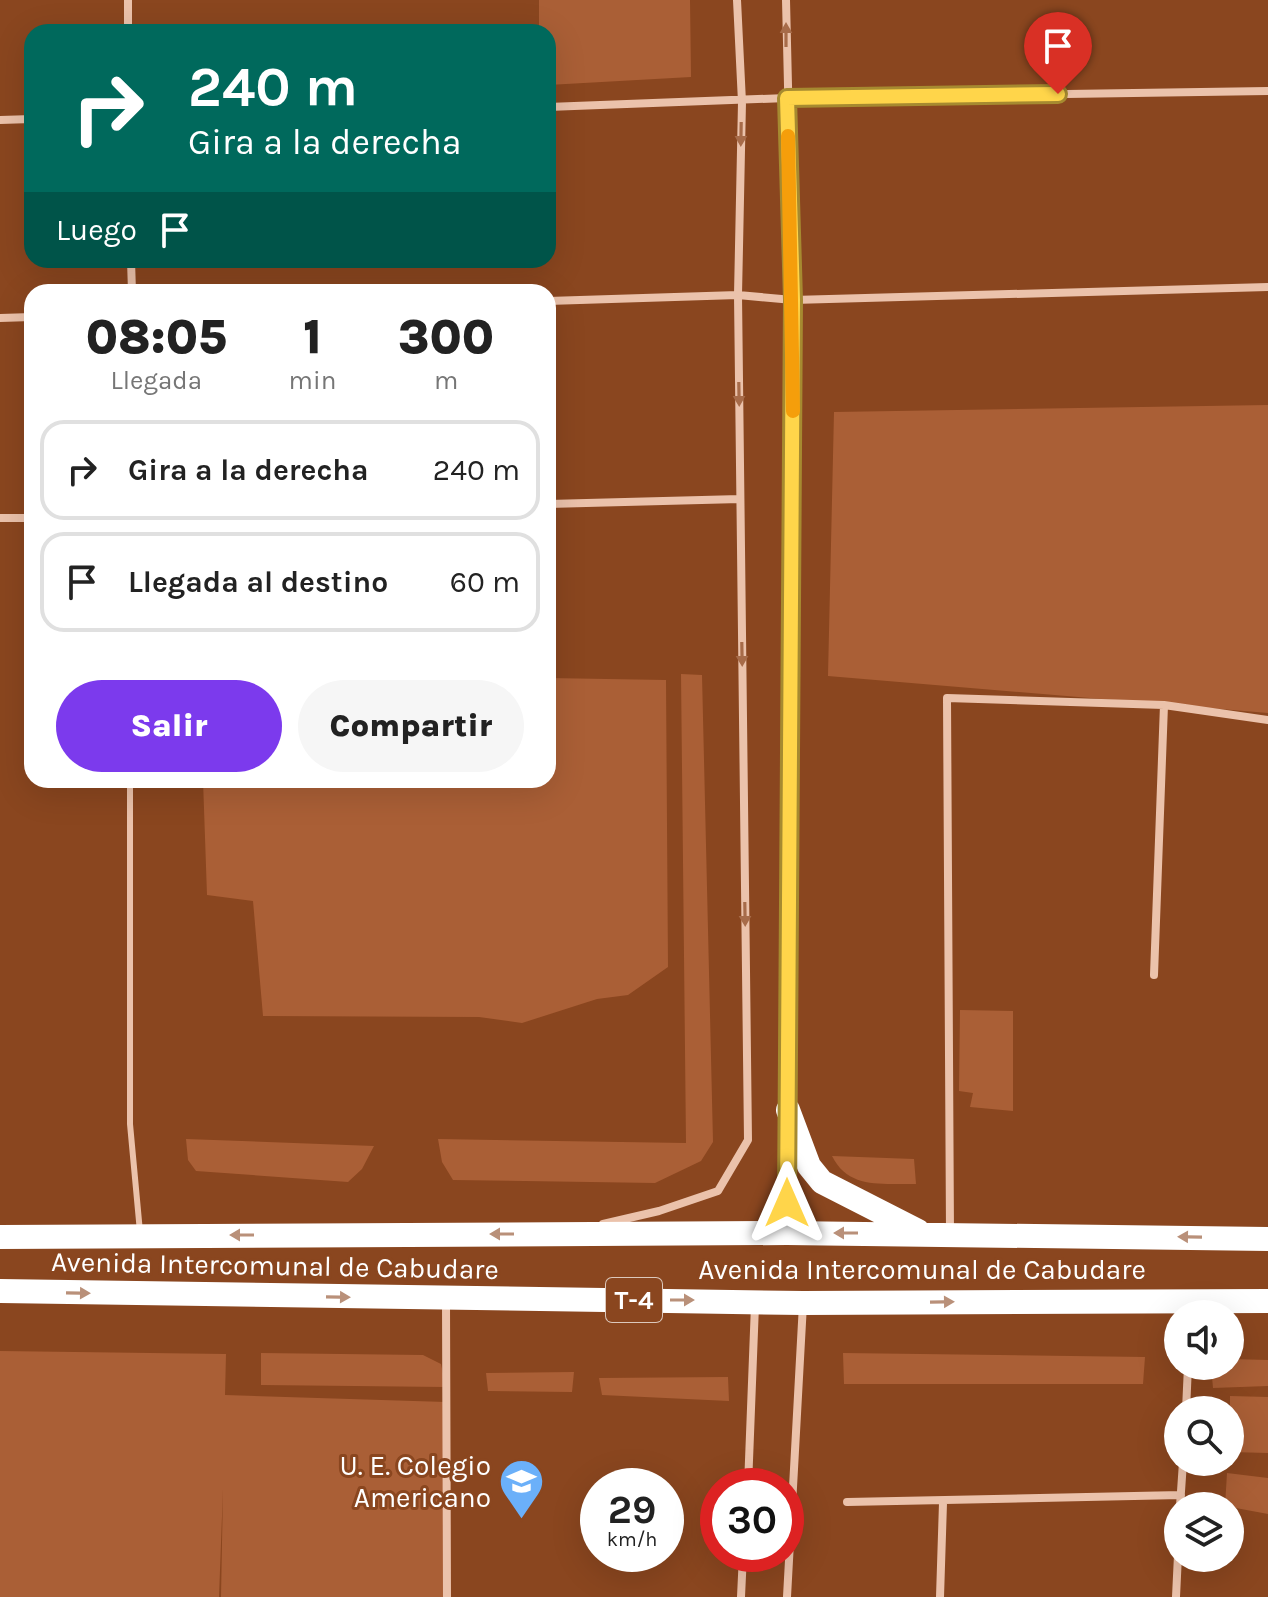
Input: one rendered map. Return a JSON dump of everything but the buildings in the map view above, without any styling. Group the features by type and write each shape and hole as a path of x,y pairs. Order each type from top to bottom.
{"highway":[{"path":"788,1110 809,1166 822,1182 924,1234"},
{"name":"Avenida Intercomunal de Cabudare","path":"0,1237 787,1233 1268,1239"},
{"name":"Avenida Intercomunal de Cabudare","path":"0,1291 1164,1306"},
{"name":"Avenida Intercomunal de Cabudare","path":"1244,1302 1268,1301"}],"street":[{"path":"128,0 128,24"},
{"path":"561,1233 659,1211 718,1191 748,1140 738,295 742,102 737,0"},
{"path":"786,0 793,300 787,1233"},
{"path":"556,107 787,98 1268,91"},
{"path":"0,120 24,119"},
{"path":"556,301 738,295 793,300 1268,287"},
{"path":"0,318 24,317"},
{"path":"556,504 740,499"},
{"path":"0,518 24,518"},
{"path":"950,1234 947,698 1164,705 1268,720"},
{"path":"1154,975 1164,705"},
{"path":"446,1299 447,1597"},
{"path":"749,1468 755,1300"},
{"path":"787,1597 803,1303"},
{"path":"847,1502 943,1503 1164,1496"},
{"path":"940,1597 943,1503"},
{"path":"741,1597 742,1572"},
{"path":"1176,1597 1177,1572"}],"lane":[{"path":"130,788 130,1124 140,1236"}],"shaded area":[{"path":"539,0 690,0 691,77 556,85 556,24 539,24"},
{"path":"1268,405 1268,713 828,676 834,412"},
{"path":"681,674 702,675 713,1142 701,1161 655,1183 453,1180 442,1162 438,1139 686,1143"},
{"path":"556,678 666,680 668,967 628,995 597,999 522,1023 479,1017 263,1016 253,901 207,895 203,788 556,788"},
{"path":"960,1010 1013,1011 1013,1111 970,1107 973,1093 959,1091"},
{"path":"186,1139 374,1146 362,1169 348,1182 196,1171 188,1160"},
{"path":"832,1156 914,1159 916,1184 879,1184 857,1180 839,1167"},
{"path":"0,1351 226,1354 225,1395 446,1402 445,1597 221,1597 223,1489 219,1597 0,1597"},
{"path":"261,1353 423,1355 441,1364 446,1387 261,1385"},
{"path":"843,1353 1145,1357 1143,1384 844,1384"},
{"path":"1244,1359 1268,1360 1268,1386 1213,1388 1212,1380 1244,1380"},
{"path":"574,1372 572,1392 488,1391 486,1373"},
{"path":"728,1377 729,1401 602,1395 599,1378"},
{"path":"1244,1396 1268,1397 1268,1453 1244,1452"},
{"path":"1227,1476 1268,1478 1268,1514 1244,1510 1244,1492 1226,1492"}],"slow traffic":[{"path":"788,136 793,411"}],"place":[{"name":"U. E. Colegio Americano","path":"522,1520"}],"route":[{"path":"787,1203 793,300 787,98 1058,94"}]}
